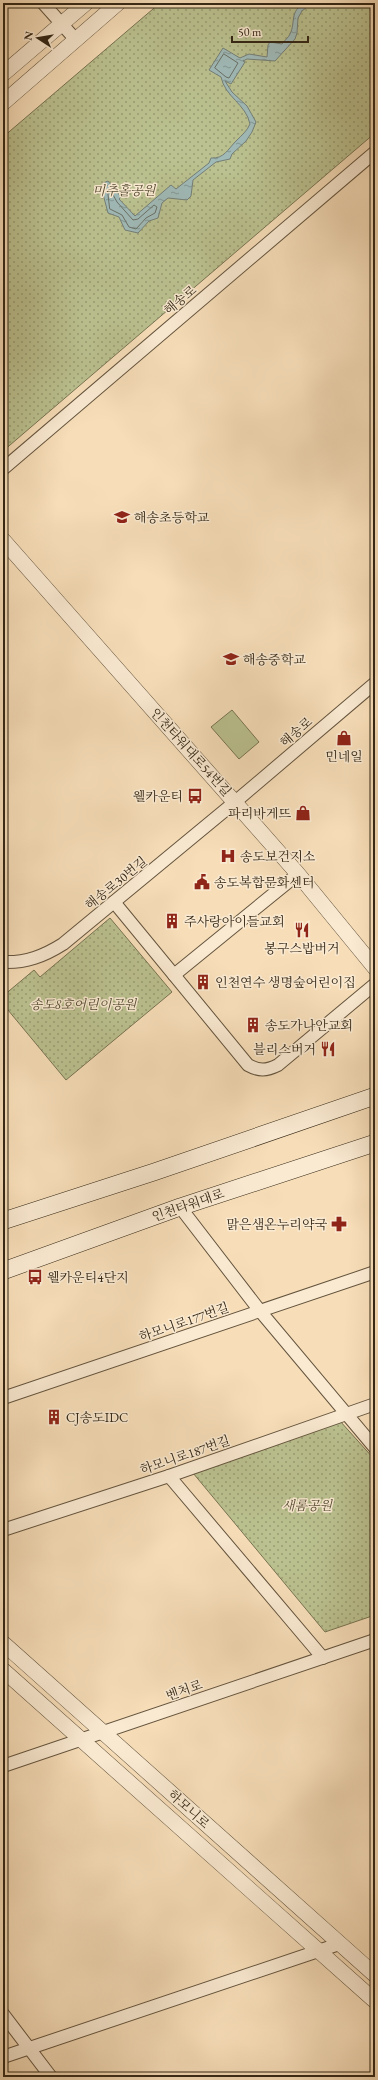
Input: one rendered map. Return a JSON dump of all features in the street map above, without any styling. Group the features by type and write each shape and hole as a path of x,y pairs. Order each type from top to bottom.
{"main road":[{"path":"3,1221 154,1172 375,1096"},
{"name":"인천타워대로","path":"3,1271 180,1207 375,1143"}],"street":[{"path":"43,3 76,40"},
{"path":"3,74 86,3"},
{"path":"3,103 118,3"},
{"name":"해송로","path":"3,469 375,152"},
{"name":"인천타워대로54번길","path":"3,540 236,802 298,874 375,968"},
{"name":"해송로","path":"236,802 375,683"},
{"name":"해송로30번길","path":"3,962 29,960 48,954 63,944 236,802"},
{"path":"174,975 298,874"},
{"path":"114,902 248,1066 264,1070 278,1065 375,984"},
{"path":"180,1207 260,1311 375,1448"},
{"name":"하모니로177번길","path":"3,1398 375,1272"},
{"name":"하모니로187번길","path":"3,1530 169,1476 375,1404"},
{"path":"169,1476 323,1658"},
{"name":"벤처로","path":"3,1766 375,1640"},
{"name":"하모니로","path":"3,1642 375,1975"},
{"name":"하모니로","path":"3,1670 317,1951 375,2001"},
{"path":"3,2057 339,1944"},
{"path":"3,2014 51,2077"}],"green space":[{"name":"미추홀공원","path":"160,3 375,3 375,133 3,451 3,137"},
{"path":"232,710 259,742 239,759 211,727"},
{"name":"송도8호어린이공원","path":"110,918 172,992 66,1080 3,1004 3,996 34,970 40,977"},
{"name":"새롬공원","path":"340,1421 375,1460 375,1615 325,1632 193,1473"}],"water":[{"path":"305,3 312,3 302,11 298,18 295,39 275,61 247,59 243,61 245,62 231,84 225,81 232,92 247,106 256,122 246,141 232,154 230,159 216,162 193,180 191,196 187,200 168,198 162,203 158,218 149,221 138,233 125,230 119,217 108,213 103,194 103,183 108,181 121,197 119,199 135,216 171,185 176,189 209,163 211,158 223,155 246,131 250,124 244,111 223,84 221,77 209,70 223,48 240,58 249,54 267,57 268,45 270,42 282,44 292,30 295,13 300,6"}],"place":[{"name":"해송초등학교","path":"122,517"},
{"name":"해송중학교","path":"231,659"},
{"name":"민네일","path":"344,738"},
{"name":"웰카운티","path":"195,796"},
{"name":"파리바게뜨","path":"303,813"},
{"name":"송도보건지소","path":"228,856"},
{"name":"송도복합문화센터","path":"202,882"},
{"name":"주사랑아이들교회","path":"172,921"},
{"name":"봉구스밥버거","path":"302,930"},
{"name":"인천연수 생명숲어린이집","path":"203,982"},
{"name":"송도가나안교회","path":"253,1025"},
{"name":"블리스버거","path":"328,1049"},
{"name":"맑은샘온누리약국","path":"339,1224"},
{"name":"웰카운티4단지","path":"35,1277"},
{"name":"CJ송도IDC","path":"54,1417"}]}
